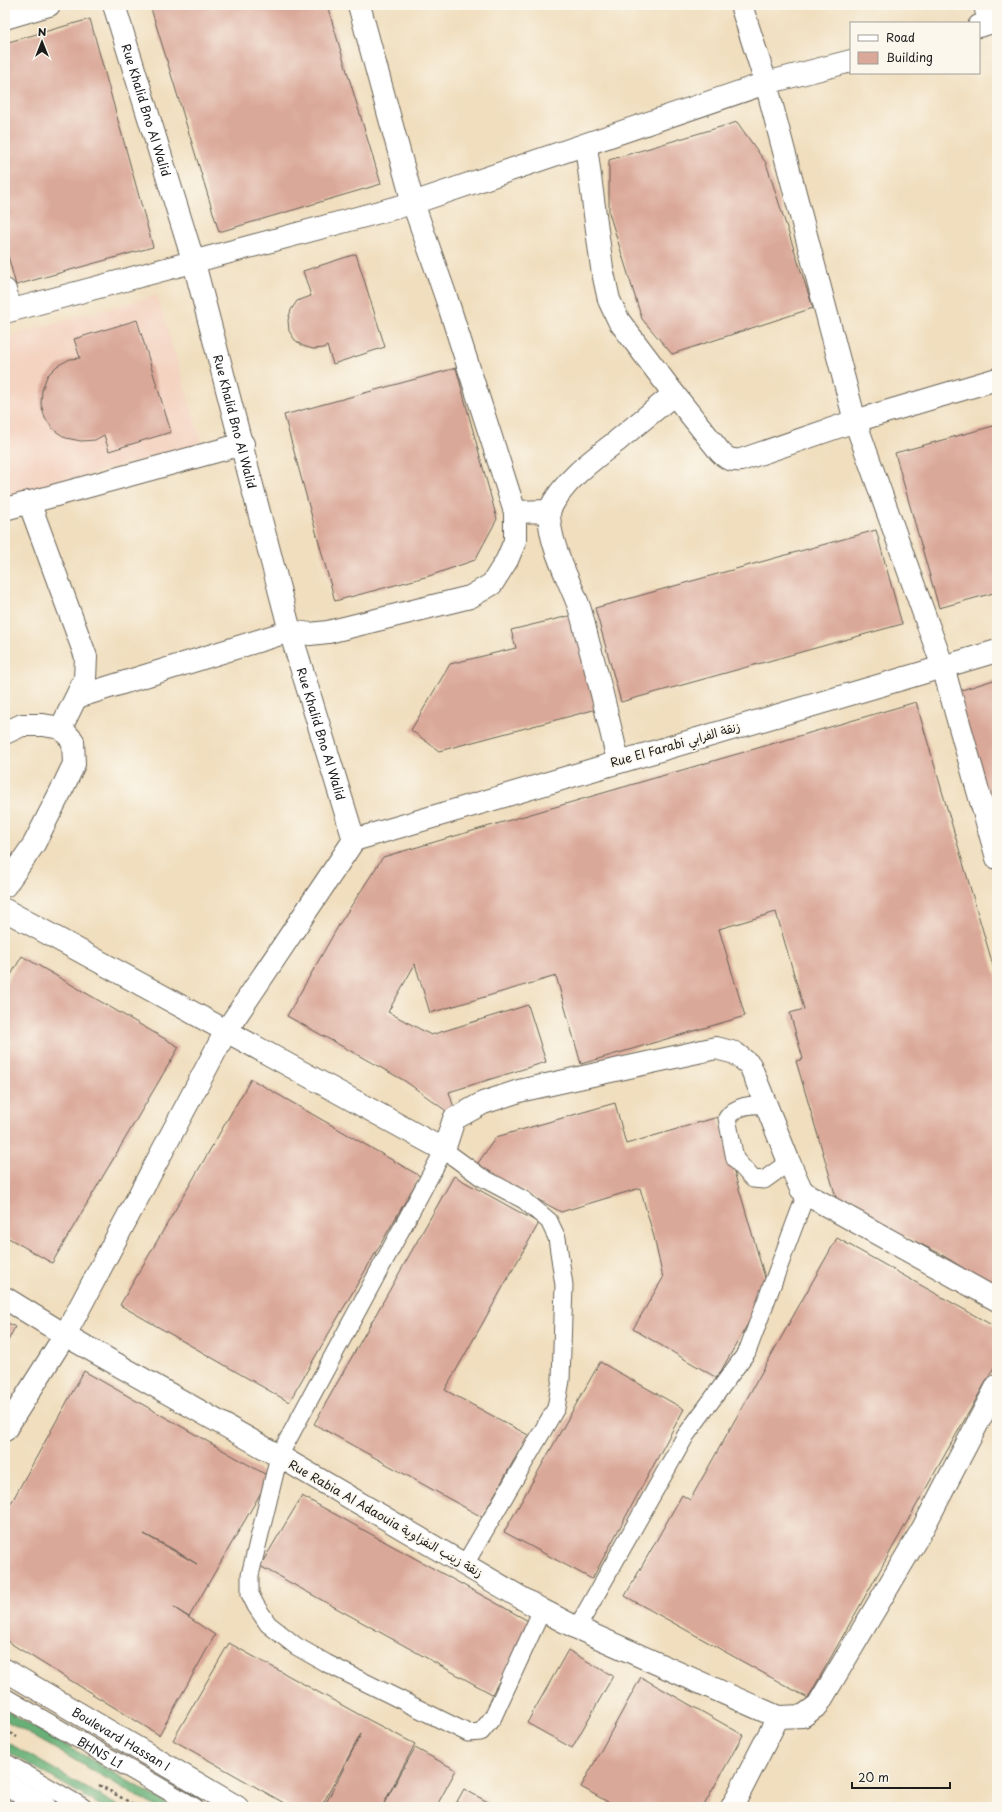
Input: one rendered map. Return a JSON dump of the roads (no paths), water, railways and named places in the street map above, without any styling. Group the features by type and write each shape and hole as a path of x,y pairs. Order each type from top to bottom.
{"street":[{"path":"5,18 49,5"},
{"name":"Rue Khalid Bno Al Walid","path":"114,5 194,263 243,444 290,631 354,840"},
{"path":"77,697 290,631 310,634 328,632 470,598 492,584 507,560 515,541 515,512 447,300 413,203 359,5"},
{"path":"741,5 766,84 855,420 943,667 997,858"},
{"path":"7,304 194,263 413,203 586,146 766,84 850,61"},
{"path":"586,146 602,268 609,300 619,321 674,394 726,459 732,461 742,460 855,420 997,379"},
{"path":"618,761 578,604 563,570 553,539 549,523 549,511 554,499 595,459 674,394"},
{"path":"5,509 243,444"},
{"path":"29,502 85,652 85,679 60,728"},
{"path":"515,512 549,511"},
{"name":"Rue El Farabi زنقة الفرابي","path":"354,840 618,761 997,651"},
{"path":"5,733 22,725 60,728 73,741 74,764 34,844 5,886"},
{"path":"5,1430 65,1335 226,1031 354,840"},
{"path":"5,910 444,1150 454,1119 483,1103 494,1101 519,1091 716,1048 735,1053 750,1065 789,1162 801,1189 806,1194 997,1300"},
{"name":"Rue Rabia Al Adaouia زنقة زينب النفزاوية","path":"5,1298 65,1335 280,1456 542,1610 577,1628 778,1717"},
{"path":"734,1806 778,1717 803,1716 818,1705 923,1528 997,1386"},
{"name":"Boulevard Hassan I","path":"5,1670 237,1807"},
{"path":"5,1784 45,1807"}],"lane":[{"path":"767,1105 746,1106 732,1111 727,1118 735,1159 753,1179 764,1180 789,1162"},
{"path":"465,1564 556,1408 561,1380 564,1285 557,1238 549,1221 524,1200 482,1177 444,1150 280,1456 250,1575 250,1594 268,1624 296,1646 326,1663 468,1733 480,1732 493,1717 542,1610"},
{"path":"577,1628 686,1435 747,1352 806,1194"},
{"name":"BHNS L1","path":"5,1697 195,1807"},
{"path":"5,1762 83,1807"}]}
